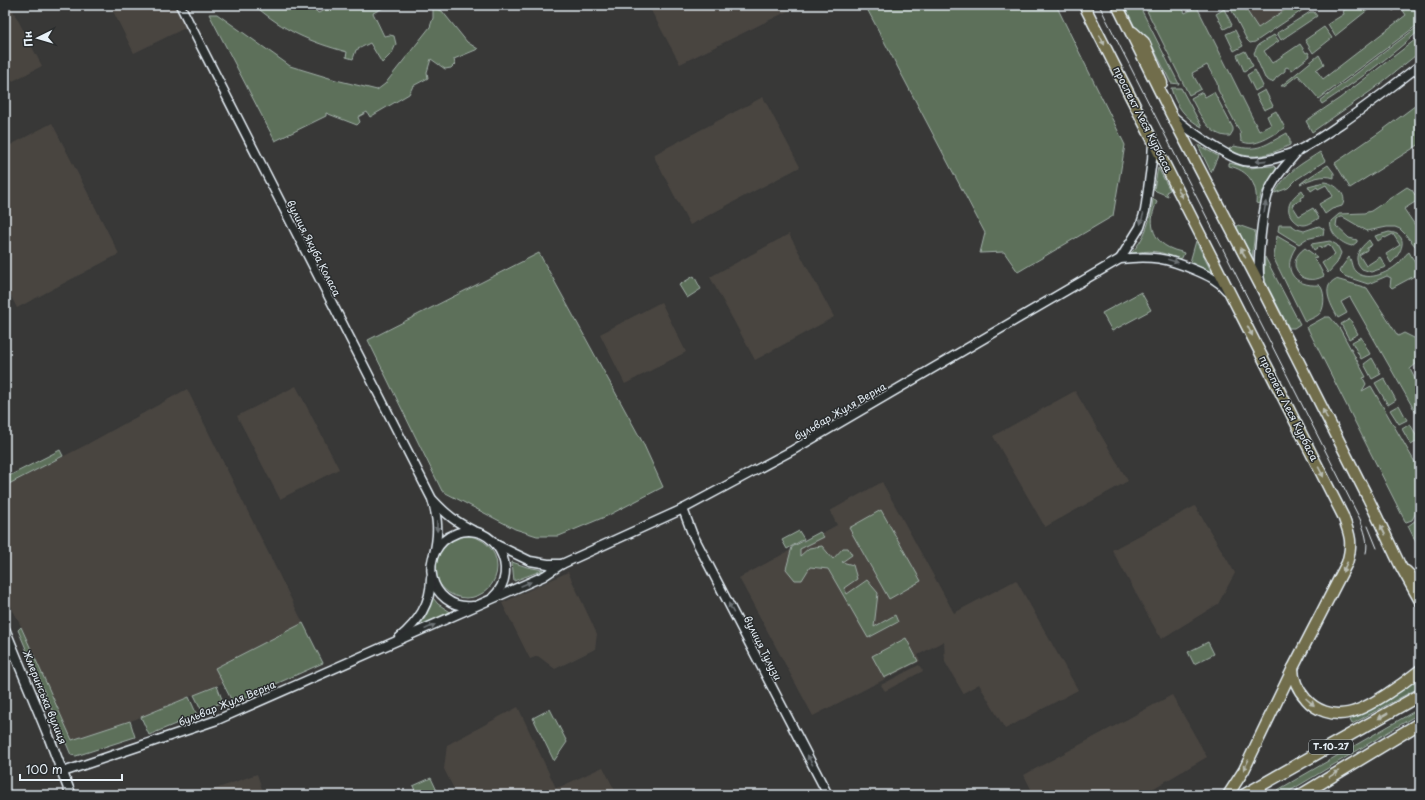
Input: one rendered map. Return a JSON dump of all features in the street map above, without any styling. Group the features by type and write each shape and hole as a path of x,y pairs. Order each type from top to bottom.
{"highway":[{"name":"Т-10-27","path":"1244,795 1418,696"},
{"name":"Т-10-27","path":"1301,795 1420,723"}],"main road":[{"name":"проспект Леся Курбаса","path":"1084,5 1233,296 1343,516 1350,534 1351,550 1348,563 1293,668 1262,734 1237,782 1228,795"},
{"path":"1117,5 1127,26 1144,42 1162,83 1163,99 1261,287 1400,565 1420,601"},
{"path":"1400,565 1408,574 1420,581"},
{"name":"Жмеринська вулиця","path":"5,630 71,795"},
{"path":"1293,668 1293,676 1296,685 1310,703 1318,709 1335,713 1349,713 1363,707 1388,693 1420,670"}],"street":[{"name":"вулиця Якуба Коласа","path":"180,5 432,499 437,517 438,532 434,554"},
{"path":"1171,114 1189,129 1234,158 1244,161 1266,160 1299,150 1370,103 1420,65"},
{"name":"бульвар Жуля Верна","path":"1120,259 1140,227 1145,211 1152,160 1153,139"},
{"path":"1261,287 1258,267 1266,201 1269,190 1299,150"},
{"name":"бульвар Жуля Верна","path":"63,772 217,720 544,576 562,564 683,509 793,450 1120,259 1139,256 1171,260 1209,276 1221,284 1233,296"},
{"name":"вулиця Якуба Коласа","path":"432,499 446,515 474,532"},
{"name":"вулиця Тулузи","path":"683,509 692,533 828,795"},
{"path":"476,605 460,606 450,602 435,586 431,573 432,560 438,547 446,539 457,533 474,532 482,534 492,540 501,551 504,561 505,574 501,586 496,594 490,599"},
{"name":"бульвар Жуля Верна","path":"497,545 530,561 548,564 562,564"},
{"name":"бульвар Жуля Верна","path":"394,642 408,630 421,613 429,598 431,573"}],"shaded area":[{"path":"5,5 10,5 42,66 5,85"},
{"path":"110,5 176,5 187,27 134,53"},
{"path":"648,5 800,5 680,64"},
{"path":"1243,5 1292,5 1258,28"},
{"path":"763,97 800,167 690,225 653,155"},
{"path":"52,123 119,254 17,308 5,285 5,148"},
{"path":"789,234 834,317 755,360 710,277"},
{"path":"661,302 686,352 625,384 600,334"},
{"path":"296,386 339,469 280,499 237,416"},
{"path":"187,389 303,623 215,668 223,683 136,719 72,741 20,624 5,595 5,486 84,446"},
{"path":"1075,391 1128,481 1045,527 993,436"},
{"path":"882,482 954,613 1016,580 1078,690 1005,729 979,684 963,693 945,662 944,641 918,655 920,661 813,716 739,578 837,525 830,511"},
{"path":"1195,506 1235,573 1218,604 1161,639 1112,550"},
{"path":"568,572 597,634 595,649 555,669 538,656 530,659 502,603"},
{"path":"919,665 923,671 885,691 881,685"},
{"path":"1172,695 1207,757 1142,795 1034,795 1024,775"},
{"path":"518,707 556,788 603,767 617,795 457,795 444,769 447,745"},
{"path":"257,774 264,795 199,795"}],"green space":[{"path":"254,5 311,5 318,13 336,5 355,5 357,8 363,5 389,5 373,13 384,36 394,36 396,44 392,53 382,63 370,43 356,50 353,59 346,57 347,52 309,40 287,29"},
{"path":"865,5 1056,5 1125,145 1113,216 1018,272 1004,252 980,253 985,233"},
{"path":"1124,5 1139,5 1179,84 1171,83 1149,39 1146,40 1136,29"},
{"path":"1144,5 1181,5 1185,13 1197,7 1259,131 1271,125 1267,116 1276,111 1285,128 1258,142 1246,143 1241,141 1240,132 1207,65 1192,73 1201,89 1189,95"},
{"path":"1229,5 1243,5 1258,28 1292,5 1310,5 1255,42 1250,43"},
{"path":"1347,5 1374,5 1335,36 1328,24 1344,14 1343,11 1348,8"},
{"path":"1387,5 1420,5 1420,23 1319,99 1298,75 1284,86 1281,86 1319,55 1324,64 1316,70 1323,79 1406,15 1400,6 1393,11"},
{"path":"433,8 442,11 467,42 478,49 454,59 455,64 451,68 445,69 431,59 427,72 428,78 413,86 409,94 370,117 367,112 358,117 360,122 357,125 326,113 326,116 275,141 209,14 217,14 290,66 336,80 377,90 385,84 430,27 433,18"},
{"path":"1224,9 1232,25 1224,29 1216,14"},
{"path":"1310,12 1314,12 1317,16 1281,40 1277,33"},
{"path":"1420,25 1420,30 1397,50 1322,104 1320,101"},
{"path":"1324,27 1332,38 1313,53 1305,40"},
{"path":"1235,30 1243,46 1234,51 1226,34"},
{"path":"1274,35 1279,41 1264,51 1272,63 1300,44 1310,56 1292,70 1287,67 1285,68 1285,71 1271,82 1265,78 1254,53 1258,45"},
{"path":"1420,36 1420,52 1371,91 1312,132 1306,121 1340,98"},
{"path":"1245,51 1253,66 1244,71 1237,55"},
{"path":"1255,70 1263,86 1255,91 1247,75"},
{"path":"1171,88 1181,88 1202,127 1186,116 1178,106"},
{"path":"1265,90 1273,106 1264,110 1256,95"},
{"path":"1202,92 1205,97 1214,92 1233,128 1230,136 1223,136 1211,129 1202,117 1191,98"},
{"path":"1420,102 1420,144 1350,188 1335,163"},
{"path":"1287,133 1290,140 1290,145 1275,152 1260,156 1252,156 1237,153 1229,149 1234,146 1256,148"},
{"path":"1198,145 1218,156 1211,172"},
{"path":"1320,152 1325,161 1297,179 1288,188 1275,193 1289,174"},
{"path":"1229,163 1250,168 1274,166 1276,168 1276,172 1261,194 1259,204 1256,203 1255,190 1250,179 1242,171 1229,166"},
{"path":"1328,165 1334,173 1334,178 1321,177 1300,184 1305,180"},
{"path":"1158,168 1170,190 1166,192 1168,196 1154,189"},
{"path":"1324,182 1340,190 1344,198 1342,206 1332,209 1325,214 1319,204 1333,196 1326,185 1318,189 1317,187 1311,191 1308,186"},
{"path":"1407,187 1412,190 1415,195 1420,192 1420,199 1404,209 1415,225 1420,222 1420,247 1419,245 1416,247 1400,229 1395,227 1367,231 1343,217 1337,219 1336,226 1349,238 1357,240 1357,242 1352,246 1348,245 1336,237 1333,233 1331,229 1331,221 1339,214 1364,213 1371,211"},
{"path":"1302,190 1305,195 1300,198 1301,200 1292,205 1299,216 1313,208 1319,218 1310,224 1304,225 1295,221 1290,215 1289,211 1292,199"},
{"path":"1153,199 1157,202 1154,209 1152,223 1153,229 1160,241 1165,245 1184,253 1182,258 1179,259 1166,254 1149,251 1130,254 1140,242 1146,229 1151,214"},
{"path":"1238,225 1255,231 1252,258 1237,228"},
{"path":"1279,225 1291,225 1304,231 1319,226 1324,229 1323,235 1306,239 1299,244 1278,231"},
{"path":"1389,232 1400,236 1402,240 1401,250 1391,263 1386,254 1400,245 1393,234 1378,241 1375,236"},
{"path":"1277,236 1296,247 1290,262 1292,275 1303,283 1319,285 1322,290 1324,302 1321,312 1305,322 1275,261 1274,256"},
{"path":"1369,240 1372,245 1359,255 1366,266 1380,257 1386,267 1371,272 1362,269 1357,261 1358,253"},
{"path":"1196,241 1212,273 1190,262"},
{"path":"1330,241 1337,245 1341,253 1337,263 1328,273 1322,263 1335,254 1329,244 1321,248 1320,246 1314,250 1311,244"},
{"path":"1305,248 1317,257 1313,258 1317,262 1324,276 1316,279 1308,279 1302,277 1298,272 1295,267 1295,261"},
{"path":"1409,252 1417,266 1420,264 1420,273 1392,288 1390,286 1391,278 1387,276 1368,284 1344,276 1339,271 1349,257 1355,271 1360,275 1377,275 1389,271"},
{"path":"539,253 643,443 663,487 607,516 559,536 537,536 515,529 442,491 368,340"},
{"path":"1265,257 1300,324 1294,328 1289,328 1265,281"},
{"path":"694,276 701,289 687,298 679,285"},
{"path":"1336,279 1367,288 1398,336 1404,333 1416,339 1420,348 1416,364 1410,369 1415,379 1420,378 1420,420 1350,297 1341,302 1347,313 1338,318 1329,298 1328,292 1328,287"},
{"path":"1141,292 1151,310 1112,331 1102,313"},
{"path":"1325,317 1330,317 1340,329 1366,377 1363,378 1366,384 1362,391 1371,386 1420,471 1420,505 1412,520 1405,521 1307,327"},
{"path":"1350,319 1358,334 1349,339 1341,324"},
{"path":"1361,337 1370,354 1361,359 1352,342"},
{"path":"1372,358 1381,374 1372,379 1364,364"},
{"path":"1384,378 1396,400 1388,405 1375,383"},
{"path":"1399,405 1407,420 1399,424 1390,410"},
{"path":"1410,424 1419,440 1411,445 1402,429"},
{"path":"60,450 63,456 5,486 5,478"},
{"path":"881,510 921,581 889,599 849,528"},
{"path":"1416,520 1420,523 1420,550 1408,526"},
{"path":"799,531 804,539 787,549 782,540"},
{"path":"820,532 824,537 800,549 800,556 809,548 822,546 833,559 843,548 848,548 852,555 842,562 853,565 857,579 844,588 847,594 867,580 878,593 874,627 895,615 898,622 868,638 828,569 810,567 802,580 795,580 786,569 792,547"},
{"path":"466,536 478,539 488,545 494,555 497,567 494,579 488,589 478,595 466,598 454,595 444,589 438,579 435,567 438,555 444,545 454,539"},
{"path":"512,562 527,567 543,570 514,581"},
{"path":"433,598 438,604 452,613 416,631 425,618"},
{"path":"303,623 323,663 233,703 215,668"},
{"path":"21,627 72,740 130,721 135,737 76,756 71,755 18,630"},
{"path":"906,638 918,661 884,678 872,656"},
{"path":"1208,642 1214,654 1194,664 1188,652"},
{"path":"1420,677 1420,687 1352,724 1350,720"},
{"path":"217,686 223,702 202,711 194,695"},
{"path":"189,697 197,715 149,735 141,717"},
{"path":"1420,708 1420,713 1283,795 1269,795"},
{"path":"550,709 567,742 554,761 533,718"},
{"path":"431,778 439,795 417,795 413,786"}],"tram line":[{"path":"1099,5 1360,519 1366,540 1366,553"},
{"path":"1368,526 1377,548"}]}
